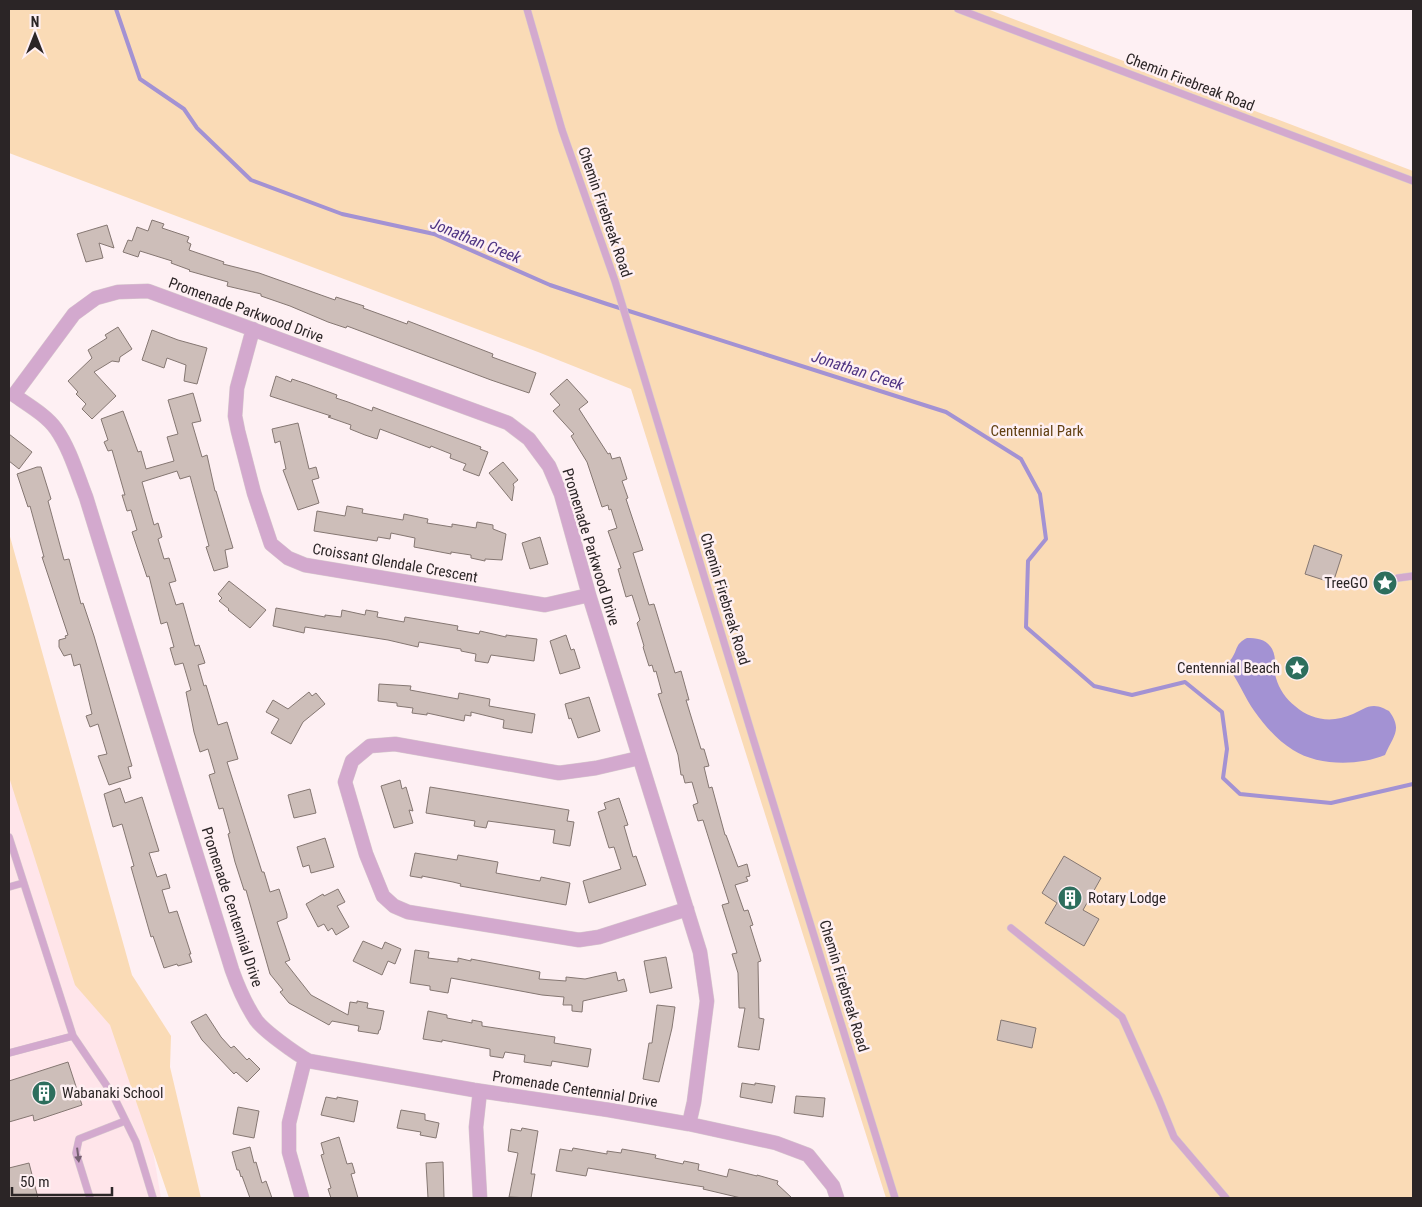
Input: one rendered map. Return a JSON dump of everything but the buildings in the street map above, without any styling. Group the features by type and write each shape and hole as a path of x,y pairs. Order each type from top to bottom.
{"street":[{"name":"Promenade Parkwood Drive","path":"14,394 74,314 96,298 118,292 148,291 508,423 529,439 550,466 558,487 589,595 700,952 707,1002 694,1102 689,1124"},
{"name":"Croissant Glendale Crescent","path":"253,329 237,388 235,416 254,492 271,544 288,558 304,565 545,605 589,595"},
{"name":"Promenade Centennial Drive","path":"14,394 36,410 55,428 68,450 86,497 237,985 257,1021 295,1054 309,1061 480,1091 689,1124 776,1143 808,1155 833,1186 837,1198"},
{"path":"639,758 596,768 559,773 395,744 370,746 352,761 345,782 366,854 383,896 394,906 408,912 578,940 599,937 687,909"},
{"path":"302,1198 289,1152 289,1124 305,1059"},
{"path":"480,1091 476,1127 480,1198"}],"lane":[{"name":"Chemin Firebreak Road","path":"527,9 562,130 615,281 758,754 896,1198"},
{"name":"Chemin Firebreak Road","path":"958,9 1413,181"},
{"path":"1398,578 1413,576"},
{"path":"9,837 74,1036 113,1096 136,1142 153,1198"},
{"path":"9,887 23,883"},
{"path":"1011,928 1122,1017 1174,1137 1226,1198"},
{"path":"9,1053 74,1036"},
{"path":"90,1198 76,1153 79,1139 125,1121"}],"shaded area":[{"path":"1247,638 1263,640 1270,646 1275,662 1275,676 1281,690 1292,703 1308,715 1323,719 1338,719 1371,706 1389,711 1396,728 1385,755 1363,761 1326,762 1303,755 1282,742 1267,728 1255,712 1234,675 1225,664 1232,658 1243,640"},
{"path":"9,670 134,1040 161,1198 9,1198"}],"green space":[{"name":"Centennial Park","path":"9,9 987,9 1413,171 1413,1198 886,1198 631,389 538,352 9,153"},
{"path":"9,533 132,975 171,1036 170,1067 201,1198 169,1198 110,1025 75,985 9,777"}],"waterway":[{"name":"Jonathan Creek","path":"116,9 140,79 184,109 197,128 251,180 342,214 434,234 550,285 946,412 1021,459 1040,494 1046,539 1028,561 1026,627 1094,686 1132,695 1185,682 1222,712 1227,749 1223,778 1240,794 1331,803 1413,784"}],"place":[{"name":"TreeGO","path":"1385,583"},
{"name":"Centennial Beach","path":"1297,668"},
{"name":"Rotary Lodge","path":"1070,898"},
{"name":"Wabanaki School","path":"44,1093"}]}
